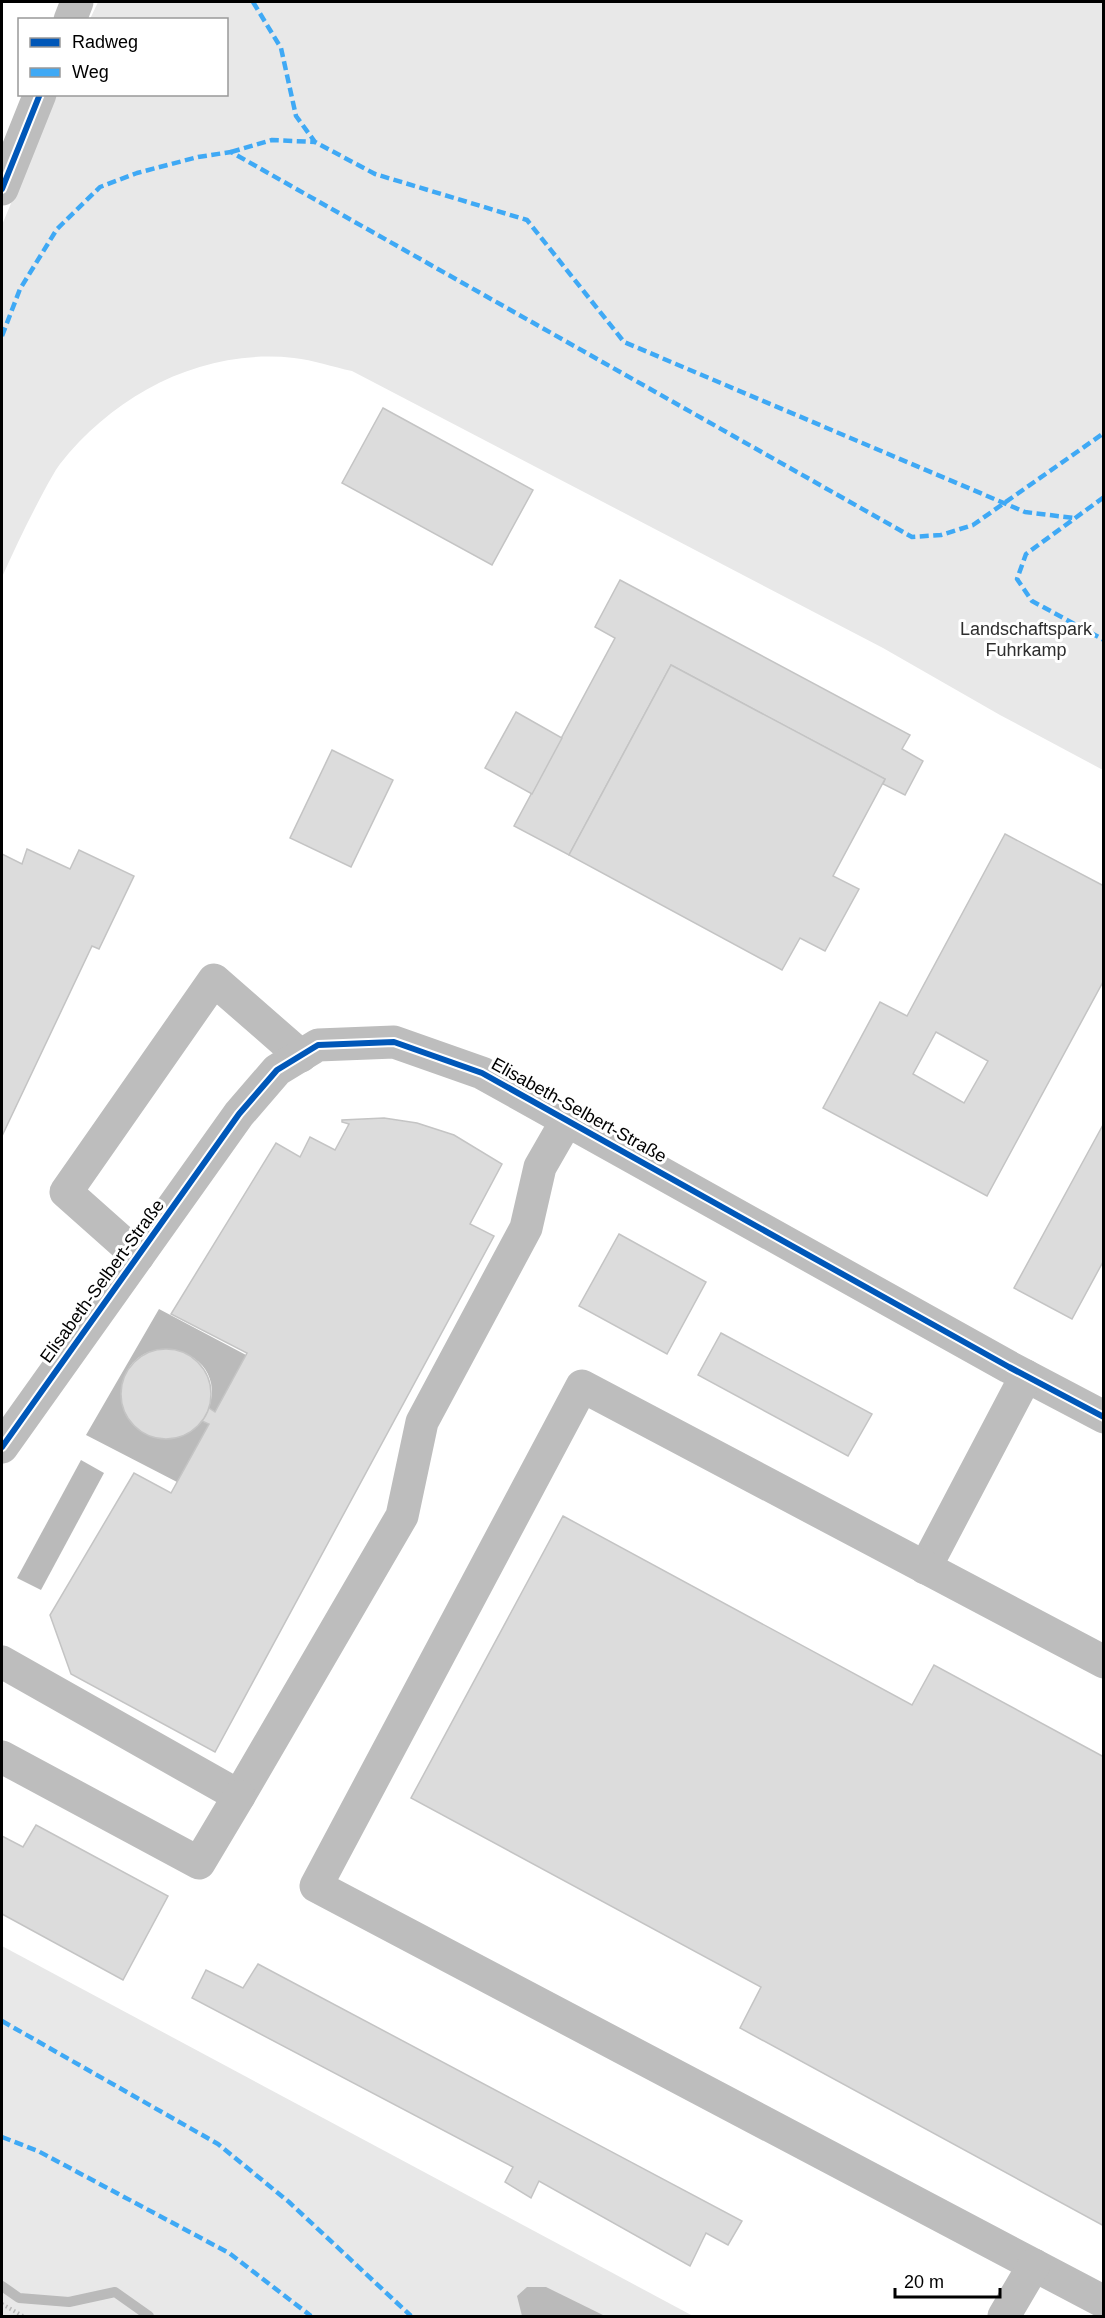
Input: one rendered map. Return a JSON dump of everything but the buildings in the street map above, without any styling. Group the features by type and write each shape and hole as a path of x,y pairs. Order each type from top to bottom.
{"street":[{"path":"71,18 77,2"},
{"path":"2,189 39,96"},
{"path":"138,1256 66,1192 214,980 301,1056"},
{"name":"Elisabeth-Selbert-Straße","path":"2,1447 239,1114 277,1070 318,1045 394,1042 482,1073 1026,1376 1104,1417"},
{"path":"2,1757 199,1863 402,1516 422,1422 526,1228 540,1167 567,1120"},
{"path":"925,1568 1026,1376"},
{"path":"1104,1662 582,1386 316,1886 1104,2302"},
{"path":"2,1662 239,1797"},
{"path":"1004,2316 1034,2265"}],"path":[{"path":"2,2304 23,2316"}],"green space":[{"name":"Landschaftspark Fuhrkamp","path":"98,2 1103,2 1103,770 1000,715 883,648 352,371 301,359 260,357 227,360 195,368 164,381 107,416 82,439 56,470 2,577 2,225 56,96 228,96 228,18 90,18"},
{"path":"2,1946 693,2316 2,2316"}],"shaded area":[{"path":"159,1309 246,1355 215,1412 209,1408 212,1387 206,1370 194,1358 178,1351 160,1349 144,1354 130,1366 121,1390 122,1399 130,1420 138,1428 147,1434 166,1438 185,1434 202,1421 209,1424 177,1482 86,1435"},
{"path":"81,1460 104,1473 41,1590 17,1578"},
{"path":"527,2287 546,2287 605,2316 522,2316 517,2296"}],"waterway":[{"path":"2,2286 19,2298 69,2302 115,2292 149,2316"}],"marked path":[{"path":"253,2 281,48 296,116 315,142 375,174 527,220 624,342 1025,512 1074,518"},
{"path":"231,152 272,140 315,142"},
{"path":"2,336 20,289 57,229 100,187 137,173 198,157 231,152 912,537 941,535 973,525 1104,433"},
{"path":"1104,497 1026,554 1017,579 1032,601 1104,640"},
{"path":"2,2021 218,2144 289,2202 411,2316"},
{"path":"2,2137 38,2151 229,2253 311,2316"}],"cycle path":[{"path":"2,189 39,96"},
{"path":"2,1447 239,1114 277,1070 318,1045 394,1042 482,1073 1009,1367 1104,1417"}]}
